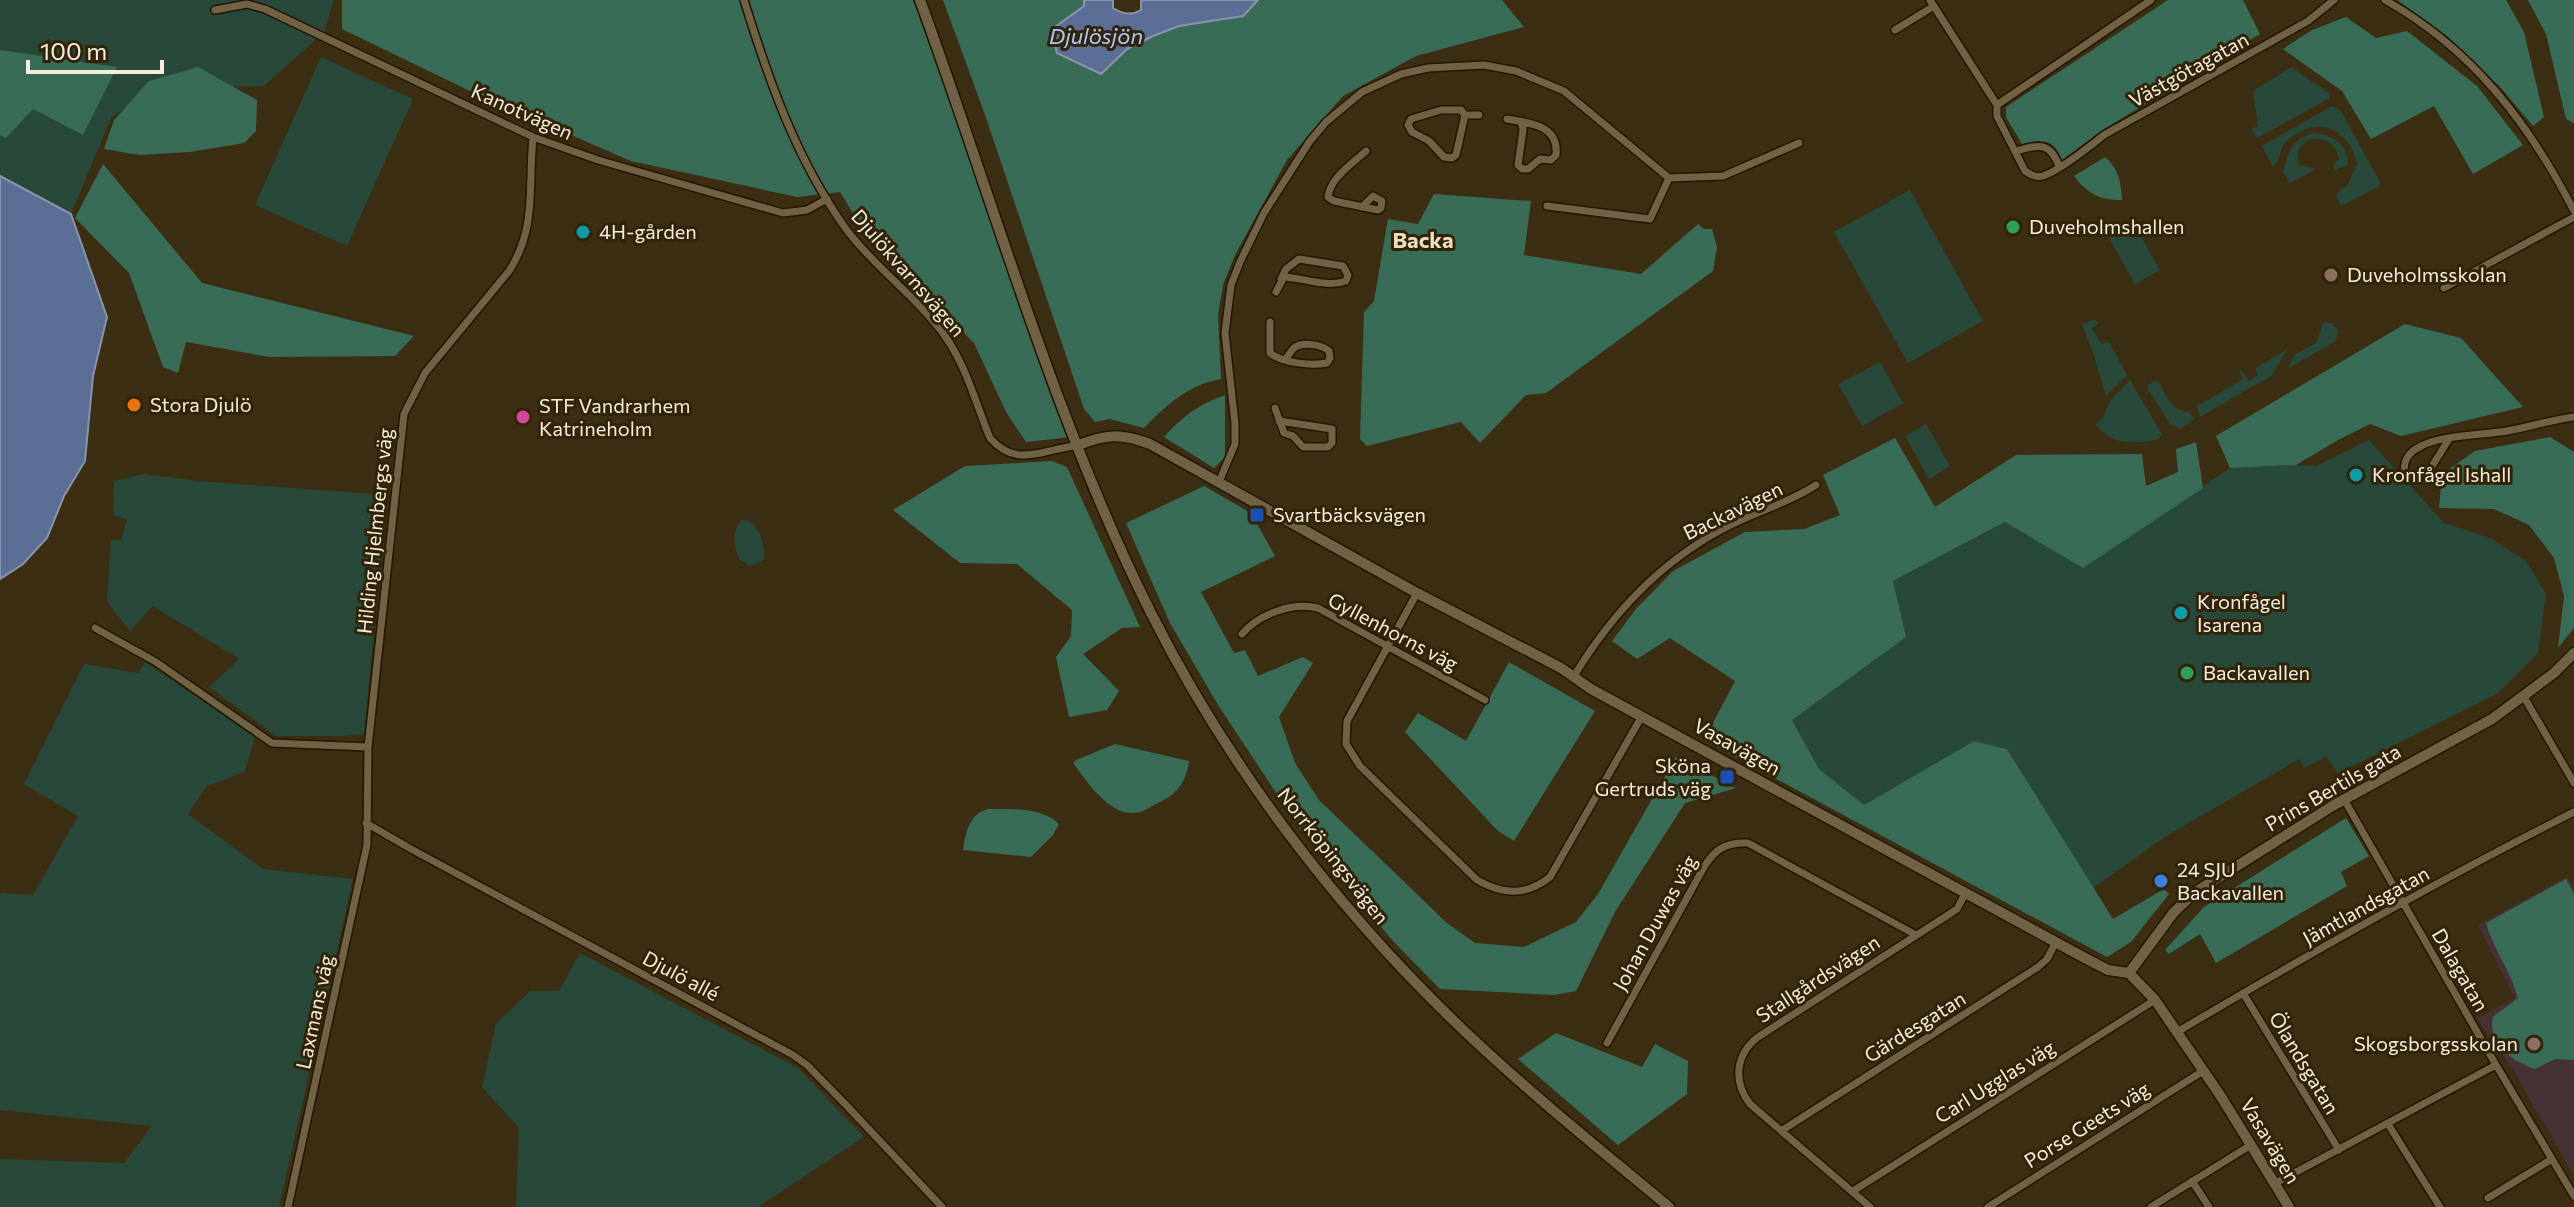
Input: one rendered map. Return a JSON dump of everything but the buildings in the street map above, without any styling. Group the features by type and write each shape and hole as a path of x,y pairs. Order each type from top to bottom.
{"street":[{"name":"Djulökvarnsvägen","path":"744,0 768,80 798,150 827,199 868,256 942,332 954,351 990,438 998,447 1021,457 1076,446"},
{"name":"Norrköpingsvägen","path":"920,0 1076,446 1117,542 1200,702 1240,765 1323,877 1415,982 1536,1096 1669,1207"},
{"path":"1997,105 2151,0"},
{"name":"Västgötagatan","path":"1932,3 1997,105 1997,116 2025,171 2033,176 2043,176 2104,135 2308,21 2334,0"},
{"path":"2385,0 2439,36 2494,87 2520,120 2574,214 2444,288"},
{"path":"1895,30 1932,3"},
{"name":"Kanotvägen","path":"215,10 247,4 265,9 533,137 598,160 783,213 807,210 827,199"},
{"path":"1219,482 1235,444 1225,333 1231,285 1264,213 1310,141 1326,122 1362,92 1401,74 1428,68 1484,65 1516,71 1564,91 1669,178 1723,176 1799,143"},
{"path":"1441,110 1461,110 1465,115 1456,155 1452,158 1444,157 1429,141 1412,132 1408,125 1411,119 1441,110"},
{"path":"1465,115 1479,115"},
{"path":"1507,119 1521,121 1536,125 1551,133 1557,141 1556,155 1551,160 1540,159 1528,169 1518,165 1523,130 1521,121"},
{"name":"Hilding Hjelmbergs väg","path":"366,823 368,747 404,414 425,373 520,255 530,212 533,137"},
{"path":"2017,151 2045,147 2051,151 2059,166"},
{"path":"1362,207 1334,201 1328,197 1328,192 1332,183 1366,151"},
{"path":"1547,206 1650,219 1669,178"},
{"path":"1276,292 1281,279 1286,269 1299,259 1343,266 1348,275 1346,281 1341,283 1281,279"},
{"path":"1270,322 1270,353 1276,358 1285,360 1318,365 1327,363 1330,358 1325,347 1302,344 1285,360"},
{"path":"1275,408 1279,421 1284,433 1293,436 1303,447 1328,447 1332,443 1332,429 1279,421"},
{"path":"2449,439 2425,475 2415,479 2406,475 2404,463 2413,451 2426,443 2574,417"},
{"name":"Vasavägen","path":"1076,446 1094,439 1127,436 1150,444 2056,942 2108,970 2129,973 2155,1000 2177,1032 2289,1207"},
{"name":"Backavägen","path":"1574,676 1597,640 1634,594 1662,569 1722,530 1795,498 1816,485"},
{"path":"1417,593 1347,721 1346,744 1351,755 1477,880 1501,891 1513,892 1533,889 1550,877 1642,716"},
{"name":"Gyllenhorns väg","path":"1242,634 1250,625 1281,610 1308,606 1337,617 1485,700"},
{"path":"95,628 156,662 272,743 368,747"},
{"name":"Prins Bertils gata","path":"2129,973 2159,931 2189,897 2334,805 2492,719 2554,673 2574,653"},
{"path":"2524,697 2574,783"},
{"name":"Dalagatan","path":"2345,801 2574,1196"},
{"name":"Jämtlandsgatan","path":"2177,1032 2493,853 2574,812"},
{"name":"Laxmans väg","path":"288,1207 359,890 367,845 366,823"},
{"name":"Djulö allé","path":"366,823 793,1055 825,1083 942,1207"},
{"name":"Johan Duwas väg","path":"1607,1043 1704,867 1720,847 1737,842 1748,843 1916,935"},
{"name":"Stallgårdsvägen","path":"1870,1207 1750,1104 1742,1094 1738,1067 1750,1044 1957,909 1966,892"},
{"name":"Gärdesgatan","path":"1781,1131 2038,967 2047,959 2056,942"},
{"name":"Ölandsgatan","path":"2243,993 2339,1150"},
{"name":"Carl Ugglas väg","path":"1853,1191 2155,1000"},
{"path":"2274,1184 2496,1065"},
{"name":"Porse Geets väg","path":"1988,1207 2203,1071"},
{"path":"2388,1124 2440,1207"},
{"path":"2151,1207 2251,1145"},
{"path":"2488,1198 2552,1159"},
{"path":"2192,1181 2209,1207"}],"shaded area":[{"name":"Skogsborgsskolan","path":"2567,877 2574,888 2574,1176 2512,1068 2477,1019 2515,998 2478,925"}],"green space":[{"path":"0,0 334,0 324,32 264,86 153,87 111,118 71,214 0,176"},
{"path":"342,0 913,0 1070,437 1026,442 1006,412 974,343 919,288 895,272 840,192 797,197 631,161 470,91 342,29"},
{"path":"943,0 1084,0 1084,6 1051,30 1057,53 1101,74 1127,49 1153,36 1179,26 1243,16 1258,0 1502,0 1524,27 1416,56 1343,96 1287,160 1235,255 1223,285 1218,315 1221,379 1188,391 1144,428 1110,419 1095,422 1084,409"},
{"path":"2168,0 2243,0 2260,34 2101,131 2062,160 2047,142 2022,144 2006,117 2006,107"},
{"path":"2397,0 2506,0 2524,32 2544,117 2533,126 2501,88 2447,36"},
{"path":"2528,0 2574,0 2574,123 2566,119 2546,34"},
{"path":"2346,17 2376,38 2407,31 2477,86 2523,145 2473,174 2434,106 2371,139 2342,91 2283,49 2312,30"},
{"path":"0,50 117,67 83,135 33,109 6,138 0,135"},
{"path":"321,57 413,99 347,246 255,205"},
{"path":"198,67 257,100 256,131 244,143 190,152 140,155 104,149 114,120 149,81"},
{"path":"2291,67 2329,93 2330,98 2257,138 2251,129 2258,126 2253,91"},
{"path":"2332,106 2341,111 2380,182 2378,187 2341,206 2335,195 2347,186 2357,164 2350,145 2337,132 2320,126 2300,132 2282,147 2273,167 2262,146"},
{"path":"2314,133 2338,142 2346,151 2348,165 2335,170 2333,164 2339,159 2335,148 2328,142 2312,139 2300,148 2298,156 2300,165 2316,169 2290,183 2283,172 2289,153 2301,139"},
{"path":"2105,157 2118,177 2122,200 2095,195 2074,176"},
{"path":"103,164 202,283 414,336 395,356 270,357 186,342 178,373 163,367 129,273 75,218"},
{"path":"1910,190 1983,321 1908,363 1834,232"},
{"path":"1434,194 1531,201 1524,255 1641,274 1698,224 1704,229 1712,229 1717,247 1713,271 1546,393 1526,395 1480,443 1461,422 1367,446 1360,439 1364,312 1374,301 1388,219 1418,224"},
{"path":"2131,219 2160,270 2135,284 2109,238 2110,231"},
{"path":"2093,319 2099,323 2092,329 2102,344 2109,342 2127,375 2106,396 2082,325"},
{"path":"2326,322 2338,330 2336,341 2287,369 2296,354 2316,343"},
{"path":"2405,324 2461,338 2523,407 2401,436 2370,424 2296,465 2230,468 2216,436"},
{"path":"2288,349 2271,376 2200,417 2197,406 2243,379 2239,371 2249,381 2258,375 2255,368"},
{"path":"1880,362 1903,403 1862,426 1838,384"},
{"path":"2130,380 2162,434 2159,439 2122,441 2111,438 2095,425 2103,418 2110,400"},
{"path":"2155,381 2174,406 2190,412 2194,420 2180,429 2170,424 2146,386"},
{"path":"1225,395 1225,457 1214,468 1164,437 1192,412"},
{"path":"1926,424 1950,466 1929,479 1905,436"},
{"path":"2550,437 2574,452 2574,628 2558,648 2564,596 2554,558 2529,525 2494,509 2439,508 2442,474 2475,451"},
{"path":"1895,438 1935,507 2016,455 2142,454 2146,486 2178,472 2176,449 2196,442 2203,488 2083,568 2005,522 1893,581 1906,637 1792,720 1819,769 1864,805 1974,741 2007,749 2113,919 2164,889 2169,894 2131,942 2107,957 1704,740 1735,681 1670,638 1637,659 1612,641 1636,609 1673,571 1745,532 1804,529 1840,515 1823,475"},
{"name":"Backavallen","path":"2369,440 2444,523 2492,539 2526,561 2546,594 2538,653 2498,693 2338,773 2326,756 2305,768 2299,759 2168,835 2093,888 2007,749 1974,741 1864,805 1819,769 1792,720 1905,637 1892,582 2005,522 2083,567 2230,468 2316,466"},
{"path":"1052,461 1067,467 1140,627 1122,628 1083,654 1119,691 1107,710 1069,717 1056,657 1071,636 1072,610 1017,564 960,563 893,510 965,466"},
{"path":"144,474 387,495 364,734 276,736 209,687 239,659 153,606 130,631 107,602 111,540 121,540 127,519 113,515 114,481"},
{"path":"1204,486 1251,513 1275,556 1201,592 1234,653 1245,650 1258,676 1303,657 1313,663 1279,717 1295,763 1319,800 1447,923 1475,943 1524,947 1576,922 1598,894 1676,757 1736,788 1685,803 1615,912 1576,991 1554,995 1440,989 1393,941 1300,829 1218,705 1170,623 1126,523"},
{"path":"744,519 758,530 764,548 764,560 750,566 739,559 735,544 736,530"},
{"path":"145,662 255,736 245,772 207,786 188,814 263,869 353,879 279,1207 0,1207 0,1159 124,1163 152,1126 0,1110 0,895 33,895 78,816 24,784 84,664 138,673"},
{"path":"1509,662 1595,711 1514,841 1498,831 1405,732 1418,713 1466,741"},
{"path":"1115,744 1189,761 1181,785 1168,798 1140,812 1130,813 1110,805 1073,763"},
{"path":"988,809 1035,812 1059,824 1053,835 1031,857 963,850 973,819"},
{"path":"2346,818 2369,856 2341,872 2347,886 2216,963 2200,934 2169,954 2165,950 2204,907"},
{"name":"Skogsborgsskolan","path":"2566,879 2574,894 2574,1060 2555,1059 2535,1069 2510,1056 2494,1035 2493,1017 2518,998 2486,923"},
{"path":"580,953 798,1068 864,1137 758,1207 516,1207 519,1128 482,1087 496,1024 530,991 559,991"},
{"path":"1556,1033 1642,1067 1655,1044 1688,1061 1687,1094 1618,1145 1518,1059"}],"water":[{"name":"Djulösjön","path":"1084,0 1113,0 1113,8 1130,14 1141,10 1141,0 1258,0 1243,16 1179,26 1153,36 1127,49 1101,74 1057,53 1051,30 1084,6"},
{"path":"0,176 71,214 107,317 93,376 85,461 64,496 47,538 23,564 0,579"}],"place":[{"name":"Duveholmshallen","path":"2013,227"},
{"name":"4H-gården","path":"583,232"},
{"name":"Duveholmsskolan","path":"2331,275"},
{"name":"Stora Djulö","path":"134,405"},
{"name":"STF Vandrarhem Katrineholm","path":"523,417"},
{"name":"Kronfågel Ishall","path":"2356,475"},
{"name":"Svartbäcksvägen","path":"1257,515"},
{"name":"Kronfågel Isarena","path":"2181,613"},
{"name":"Backavallen","path":"2187,673"},
{"name":"Sköna Gertruds väg","path":"1727,777"},
{"name":"24 SJU Backavallen","path":"2161,881"},
{"name":"Skogsborgsskolan","path":"2534,1044"}],"district":[{"name":"Backa","path":"1423,240"}]}
